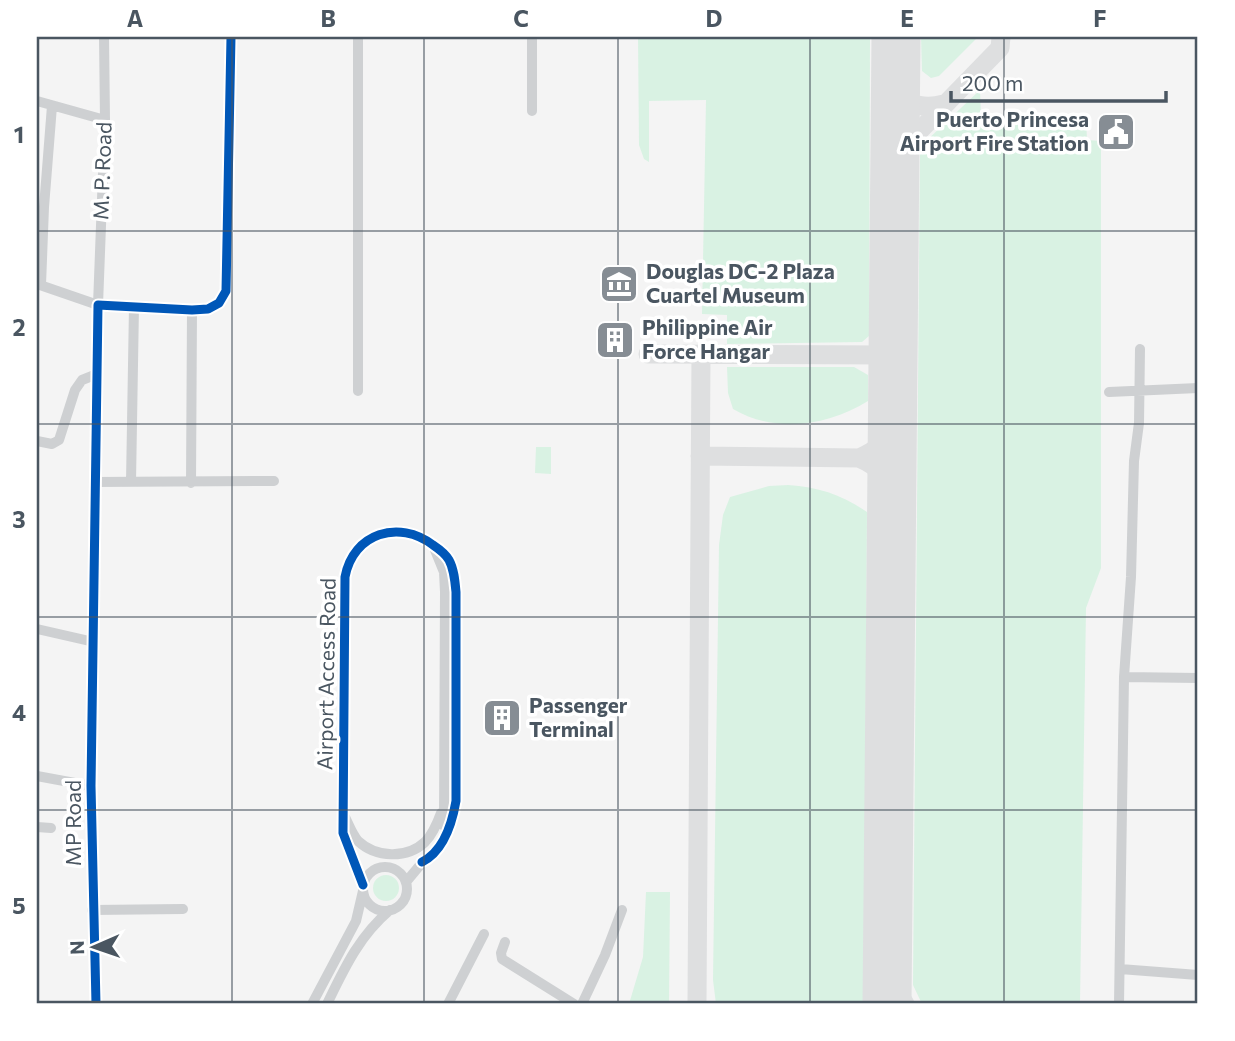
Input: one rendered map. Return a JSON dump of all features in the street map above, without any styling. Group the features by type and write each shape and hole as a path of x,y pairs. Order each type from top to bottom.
{"street":[{"name":"M. P. Road","path":"95,482 104,37"},
{"path":"52,106 40,206 39,285 98,305 208,309 219,303 226,291 231,37"},
{"path":"358,37 358,391"},
{"path":"532,37 532,111"},
{"path":"37,101 104,120"},
{"path":"37,141 48,145"},
{"path":"131,482 134,306"},
{"path":"191,483 192,310"},
{"path":"1119,1004 1124,677 1131,577 1134,461 1139,423 1140,349"},
{"path":"37,441 52,444 59,440 79,384 97,374"},
{"path":"1109,393 1198,388"},
{"path":"95,482 274,481"},
{"name":"MP Road","path":"95,482 92,910 96,1004"},
{"name":"Airport Access Road","path":"363,888 345,842 342,811 347,566 358,547 384,531 411,533 433,544"},
{"path":"327,1004 363,937 373,924 404,900 406,882 436,844 443,828 445,592 444,572 433,544"},
{"path":"422,862 435,854 447,832 454,812 457,779 456,592 451,563 433,544"},
{"path":"37,629 94,642"},
{"path":"1124,677 1198,678"},
{"path":"37,776 92,786"},
{"path":"342,811 354,836 366,847 380,853 400,854 414,850 425,842 434,829 444,804"},
{"path":"37,827 51,828"},
{"path":"313,1004 356,921 369,873 380,867 394,868 406,882"},
{"path":"363,888 368,903 378,910 390,910"},
{"path":"92,910 183,909"},
{"path":"582,1004 605,956 622,910"},
{"path":"448,1004 484,934"},
{"path":"505,942 502,959 574,1004"},
{"path":"1120,969 1198,975"}],"green space":[{"path":"638,37 870,37 869,336 862,342 727,344 727,315 702,314 706,100 649,101 649,162 644,159 639,145"},
{"path":"921,37 978,37 939,76 931,78 922,71"},
{"path":"980,90 981,117 1086,118 1087,140 1101,141 1101,568 1086,608 1080,1004 922,1004 913,985 920,150 924,143"},
{"path":"727,367 854,367 868,375 868,401 852,410 819,421 801,424 766,422 733,409 728,393"},
{"path":"536,447 551,447 551,474 535,473"},
{"path":"788,485 830,493 867,512 864,1004 716,1004 713,980 719,545 723,515 730,497 769,486"},
{"path":"386,875 395,879 399,888 395,897 386,901 377,897 373,888 377,879"},
{"path":"646,892 670,892 669,1004 629,1004 643,957"}],"taxiway":[{"path":"895,156 1000,48 1001,37"},
{"path":"895,97 919,105 944,104"},
{"path":"648,354 893,355"},
{"path":"697,1004 701,354"},
{"path":"859,458 880,445 892,424"},
{"path":"700,456 859,458 882,474 892,500"},
{"path":"887,975 905,1004"}],"runway":[{"path":"887,1004 896,37"}],"cycle path":[{"path":"96,1004 91,786 98,305 208,309 219,303 226,291 231,37"},
{"path":"363,885 343,833 345,577 357,550 367,541 392,532 420,537 444,553 455,579 456,801 449,828 441,844 422,862"}],"place":[{"name":"Puerto Princesa Airport Fire Station","path":"1116,132"},
{"name":"Douglas DC-2 Plaza Cuartel Museum","path":"619,284"},
{"name":"Philippine Air Force Hangar","path":"615,340"},
{"name":"Passenger Terminal","path":"502,718"}]}
